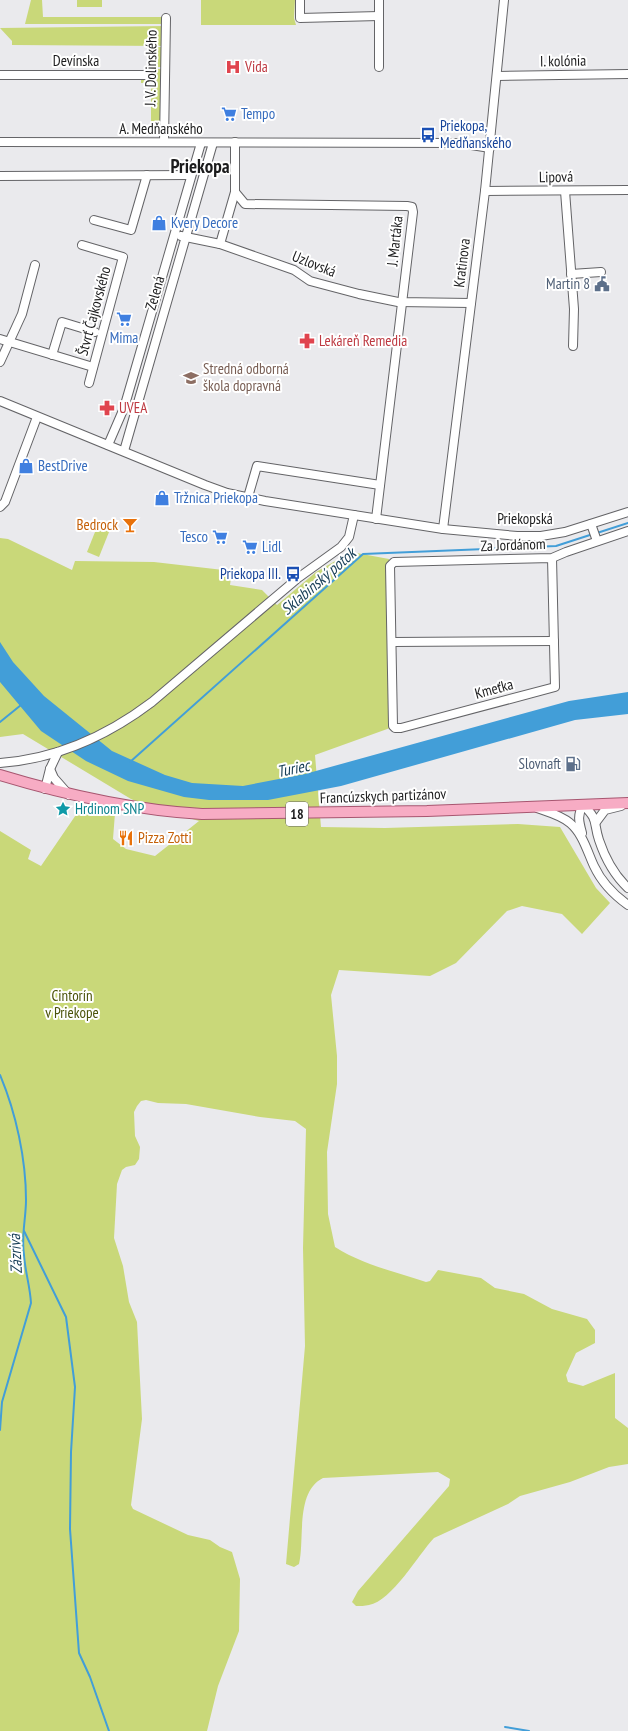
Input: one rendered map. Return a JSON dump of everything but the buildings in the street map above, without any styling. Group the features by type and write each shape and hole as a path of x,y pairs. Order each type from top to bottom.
{"main road":[{"name":"Francúzskych partizánov","path":"0,774 45,789 69,795 121,805 202,814 294,814 583,804 628,804"}],"street":[{"path":"300,0 300,18 379,16"},
{"path":"379,0 379,67"},
{"name":"Kratinova","path":"443,529 490,148 504,0"},
{"name":"J. V. Dolinského","path":"164,142 166,18"},
{"name":"I. kolónia","path":"498,76 628,74"},
{"name":"Devínska","path":"0,75 152,75"},
{"name":"A. Medňanského","path":"0,142 459,142 490,148"},
{"path":"220,244 235,192 235,142"},
{"name":"Zelená","path":"108,445 124,408 201,143"},
{"name":"Zelená","path":"124,451 213,143"},
{"path":"94,220 131,230 147,175"},
{"path":"0,176 191,175"},
{"name":"Lipová","path":"485,191 628,190"},
{"path":"565,191 574,310 573,346"},
{"name":"J. Martáka","path":"235,192 240,201 250,205 412,207 413,212 403,303 376,519"},
{"name":"Uzlovská","path":"175,234 186,237 191,236 220,244 294,270 310,281 337,288 403,303 471,303"},
{"name":"Štvrť Čajkovského","path":"82,245 123,256 89,383"},
{"path":"0,362 22,314 35,265"},
{"path":"571,274 601,272"},
{"name":"Štvrť Čajkovského","path":"52,355 62,322 95,332"},
{"name":"Štvrť Čajkovského","path":"0,339 94,367"},
{"name":"Priekopská","path":"0,401 210,487 248,497 443,529 527,536 552,534 592,527 628,512"},
{"path":"0,507 5,502 37,417"},
{"path":"248,497 257,466 380,485"},
{"path":"0,764 60,751 101,735 130,719 298,578 341,547 349,537 354,515"},
{"path":"592,527 597,541"},
{"name":"Za Jordánom","path":"392,642 390,566 394,562 552,558 628,531"},
{"name":"Kmeťka","path":"392,642 393,726 395,728 400,728 555,687 552,558"},
{"path":"392,642 554,641"},
{"path":"45,789 50,769 60,751"},
{"path":"50,769 54,778 69,795"},
{"path":"628,888 617,876 608,861 597,836 596,822 591,813 583,804 579,812 578,821 584,841 599,874 614,893 628,905"},
{"path":"596,822 605,810 628,804"},
{"path":"532,806 560,816 569,822 584,841"}],"green space":[{"path":"31,0 42,0 43,17 164,17 164,24 25,24"},
{"path":"77,0 102,0 102,7 77,7"},
{"path":"201,0 295,0 294,18 296,25 201,25"},
{"path":"166,26 165,46 12,45 12,41 0,28"},
{"path":"146,47 164,47 163,67 152,67 152,54"},
{"path":"152,69 163,69 160,129 151,128 151,83 141,83 141,79 152,79"},
{"path":"99,522 111,527 99,557 87,552"},
{"name":"Cintorín v Priekope","path":"0,538 8,539 72,570 75,561 154,562 232,571 230,585 262,590 277,605 316,572 351,552 389,559 390,728 315,755 321,827 385,828 518,824 560,827 596,888 610,903 582,934 562,914 522,906 507,911 456,963 430,976 339,970 331,995 337,1056 337,1084 327,1152 328,1214 335,1247 367,1263 426,1282 430,1281 438,1270 481,1278 495,1288 524,1294 552,1309 587,1319 595,1330 595,1343 576,1353 566,1375 568,1382 583,1386 615,1373 615,1418 628,1428 628,1464 609,1467 570,1482 520,1496 508,1504 434,1538 395,1587 378,1602 369,1605 356,1606 352,1602 358,1591 449,1486 450,1479 438,1472 323,1478 314,1485 308,1494 303,1517 299,1564 294,1567 286,1564 305,1346 303,1248 306,1129 295,1121 260,1117 186,1104 158,1103 146,1100 141,1101 134,1112 135,1136 140,1147 139,1159 135,1165 126,1167 122,1170 117,1184 114,1238 123,1266 129,1302 137,1322 142,1419 131,1505 133,1509 188,1535 210,1540 220,1547 232,1552 240,1579 239,1631 218,1686 207,1731 0,1731 0,831 31,850 28,859 41,866 82,806 115,813 113,839 126,849 155,856 199,821 147,806 131,799 23,734 0,737"}],"water":[{"path":"0,642 13,662 44,696 112,751 165,775 192,783 243,786 305,774 569,701 628,692 628,714 575,720 341,786 268,800 209,800 184,797 128,781 86,761 41,731 0,682"}],"waterway":[{"name":"Sklabinský potok","path":"597,533 628,523"},
{"name":"Sklabinský potok","path":"130,762 363,554 556,546 593,534"},
{"name":"Zázrivá","path":"0,722 21,705"},
{"name":"Zázrivá","path":"0,1075 11,1105 22,1152 26,1184 23,1248 31,1303 2,1402 0,1430"},
{"path":"24,1231 66,1317 75,1387 71,1452 70,1529 79,1653 90,1677 109,1731"},
{"path":"505,1727 529,1731"}],"place":[{"name":"Vida","path":"233,67"},
{"name":"Tempo","path":"229,114"},
{"name":"Priekopa, Medňanského","path":"428,135"},
{"name":"Kvery Decore","path":"159,223"},
{"name":"Martin 8","path":"602,284"},
{"name":"Mima","path":"124,319"},
{"name":"Lekáreň Remedia","path":"307,341"},
{"name":"Stredná odborná škola dopravná","path":"191,378"},
{"name":"UVEA","path":"107,408"},
{"name":"BestDrive","path":"26,466"},
{"name":"Tržnica Priekopa","path":"162,498"},
{"name":"Bedrock","path":"130,525"},
{"name":"Tesco","path":"220,537"},
{"name":"Lidl","path":"250,547"},
{"name":"Priekopa III.","path":"293,574"},
{"name":"Slovnaft","path":"573,764"},
{"name":"Hrdinom SNP","path":"63,809"},
{"name":"Pizza Zotti","path":"126,838"}],"district":[{"name":"Priekopa","path":"200,166"}],"water label":[{"name":"Turiec","path":"293,768"}]}
